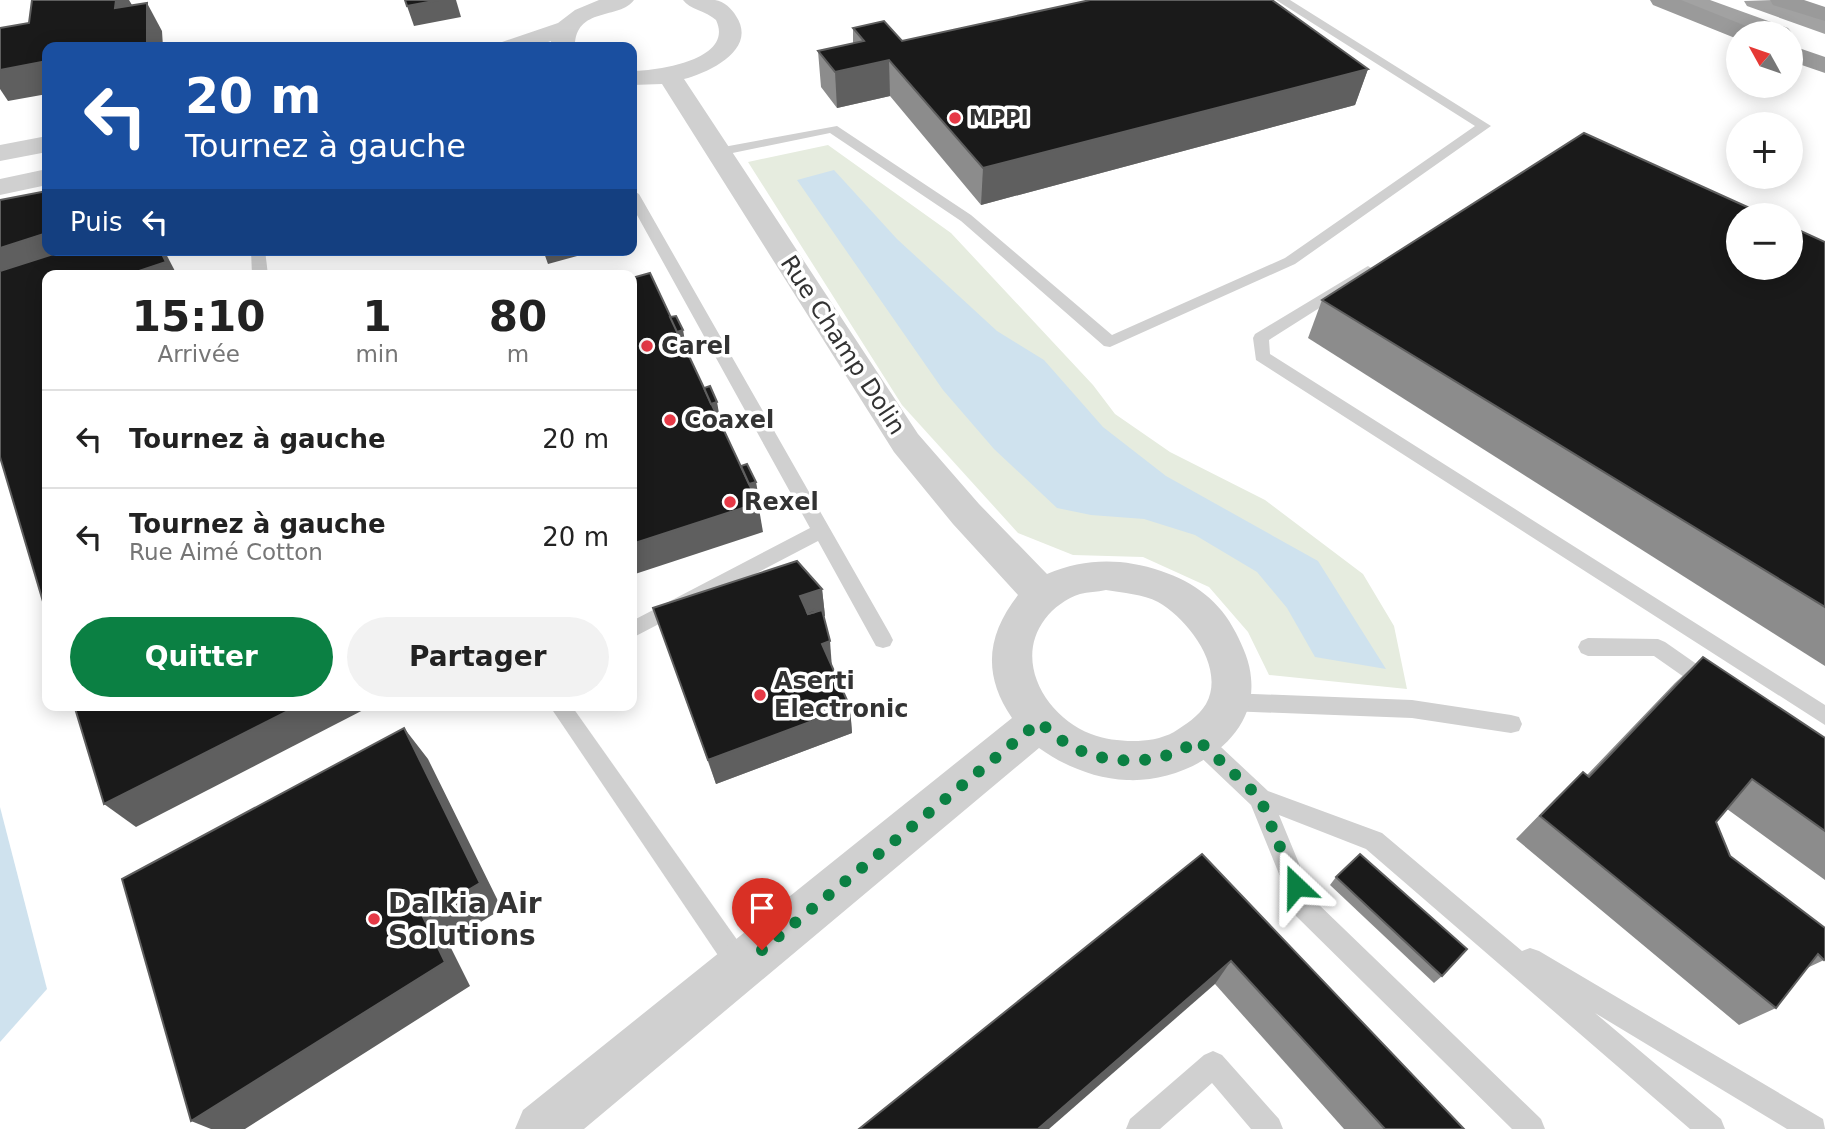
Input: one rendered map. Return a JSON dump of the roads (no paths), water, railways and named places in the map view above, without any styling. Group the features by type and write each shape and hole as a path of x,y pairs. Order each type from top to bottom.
{"highway":[{"path":"1661,0 1726,26"},
{"path":"1688,0 1747,21"},
{"path":"1751,0 1825,26"},
{"path":"1781,0 1825,15"},
{"path":"1803,42 1825,50"},
{"path":"1803,57 1825,66"}],"street":[{"path":"541,42 565,38 581,16 623,0"},
{"path":"637,78 669,76 712,58 727,46 733,33 729,20 718,9 694,0"},
{"name":"Rue Champ Dolin","path":"669,76 906,443 966,514 1043,595"},
{"path":"0,153 42,145"},
{"path":"0,187 42,178"},
{"path":"1105,575 1141,579 1174,592 1202,613 1222,640 1231,671 1228,702 1211,730 1183,751 1147,761 1108,759 1070,745 1039,722 1020,697 1011,668 1012,639 1023,615 1043,595 1072,580 1105,575"},
{"path":"542,1129 1039,722"}],"lane":[{"path":"718,152 832,129 966,218 1110,342 1290,261 1484,126 1282,0"},
{"path":"637,203 883,640"},
{"path":"1378,265 1261,338 1262,356 1825,716"},
{"path":"637,627 821,531"},
{"path":"1588,647 1658,648 1725,694"},
{"path":"1228,702 1412,709 1511,724"},
{"path":"563,711 741,967"},
{"path":"1198,740 1260,798 1374,841 1711,1129"},
{"path":"1260,798 1305,908 1531,1129"},
{"path":"1483,933 1813,1129"},
{"path":"1140,1129 1213,1064 1269,1129"}],"water":[{"path":"834,170 897,239 997,331 1044,360 1103,427 1166,476 1318,561 1386,669 1315,657 1287,608 1257,572 1195,535 1144,519 1091,515 1057,508 994,449 943,390 797,180"},
{"path":"0,807 47,989 0,1042"}],"place":[{"name":"MPPI","path":"955,118"},
{"name":"Carel","path":"647,346"},
{"name":"Coaxel","path":"670,420"},
{"name":"Rexel","path":"730,502"},
{"name":"Aserti Electronic","path":"760,695"},
{"name":"Dalkia Air Solutions","path":"374,919"}]}
